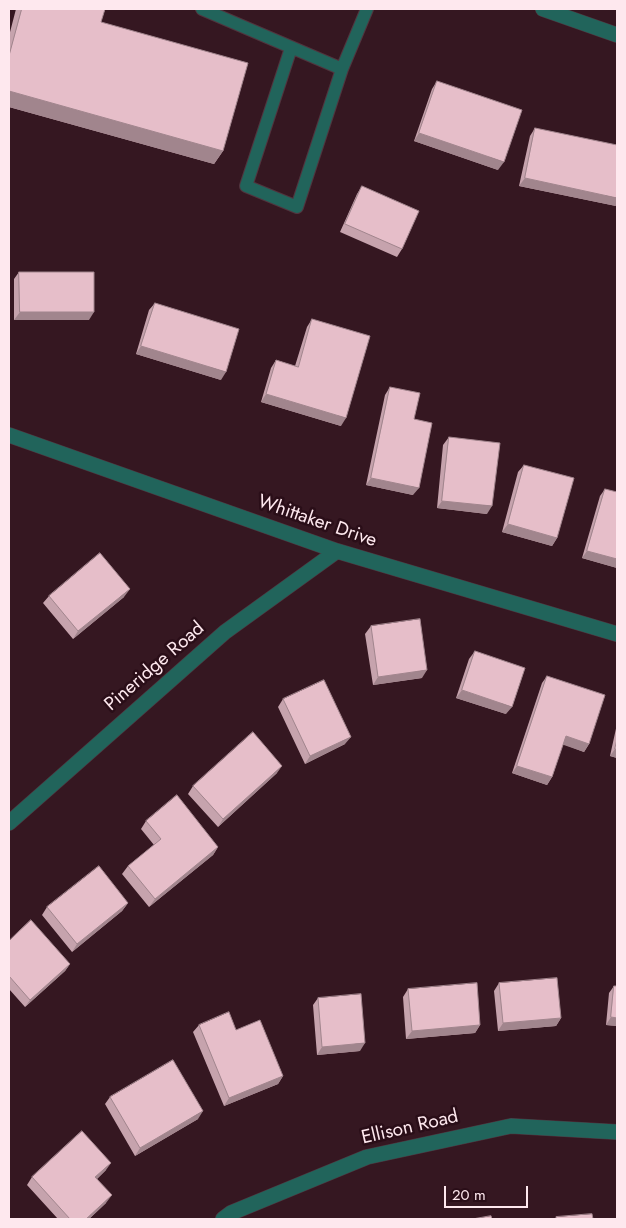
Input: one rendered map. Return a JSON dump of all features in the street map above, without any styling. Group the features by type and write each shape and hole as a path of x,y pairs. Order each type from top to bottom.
{"street":[{"path":"543,9 617,35"},
{"name":"Whittaker Drive","path":"9,435 337,551 617,634"},
{"name":"Pineridge Road","path":"9,823 225,632 337,551"},
{"name":"Ellison Road","path":"223,1219 231,1213 367,1156 510,1126 617,1132"}],"lane":[{"path":"202,9 342,69"},
{"path":"291,48 246,186 296,207 342,69 367,9"}],"building":[{"path":"22,9 105,9 101,22 248,63 223,151 9,91 9,56"},
{"path":"437,81 522,110 504,162 419,133"},
{"path":"535,128 617,145 617,198 525,178"},
{"path":"362,186 419,211 402,249 345,224"},
{"path":"19,272 94,272 94,312 20,312"},
{"path":"155,303 239,329 226,372 141,346"},
{"path":"312,319 370,336 346,418 266,394 276,360 298,367"},
{"path":"390,387 420,393 414,419 432,423 419,488 371,478"},
{"path":"449,437 500,443 492,506 442,501"},
{"path":"524,465 574,478 557,538 508,524"},
{"path":"605,489 617,492 617,559 587,551"},
{"path":"100,553 130,589 78,631 49,596"},
{"path":"420,619 427,670 378,677 371,626"},
{"path":"475,651 525,668 512,707 462,690"},
{"path":"547,676 605,695 589,744 566,736 552,777 517,766"},
{"path":"324,680 351,737 310,756 283,699"},
{"path":"253,732 282,766 223,819 193,786"},
{"path":"177,795 218,847 155,899 128,866 161,839 146,821"},
{"path":"99,866 128,903 77,944 47,907"},
{"path":"31,920 70,964 30,1000 9,976 9,941"},
{"path":"557,978 561,1018 503,1023 499,983"},
{"path":"477,983 480,1025 412,1031 408,989"},
{"path":"614,986 617,986 617,1018 611,1017"},
{"path":"361,994 365,1043 322,1047 318,998"},
{"path":"229,1012 236,1030 260,1020 283,1076 229,1098 199,1025"},
{"path":"173,1060 203,1111 140,1148 110,1097"},
{"path":"82,1131 111,1163 95,1177 112,1195 86,1219 70,1219 32,1177"},
{"path":"592,1214 593,1219 556,1219 556,1217"},
{"path":"491,1216 492,1219 473,1219"}]}
